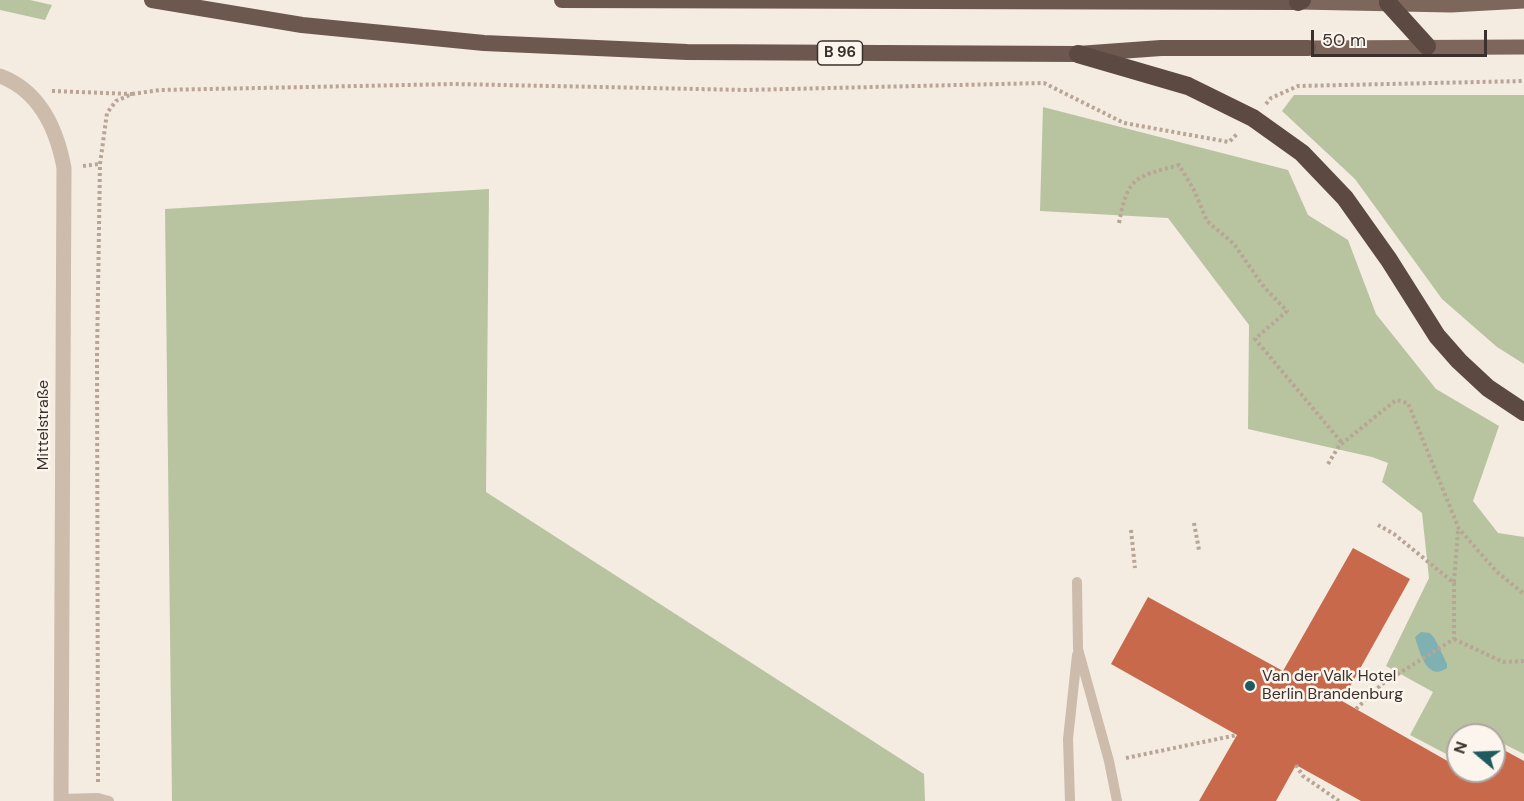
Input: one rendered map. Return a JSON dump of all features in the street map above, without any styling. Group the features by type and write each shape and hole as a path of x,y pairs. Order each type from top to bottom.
{"highway":[{"name":"B 96","path":"152,0 302,26 484,44 687,52 1078,54 1161,48 1308,48"},
{"path":"562,0 1300,1"},
{"path":"1388,2 1427,46"},
{"path":"1078,54 1188,86 1253,118 1302,153 1345,198 1389,260 1437,336 1488,388 1524,412"}],"main road":[{"path":"1300,1 1451,5 1524,1"},
{"name":"B 96","path":"1308,48 1524,47"}],"street":[{"name":"Mittelstraße","path":"0,76 25,90 45,113 60,142 64,168 61,800"}],"lane":[{"path":"1070,801 1068,739 1078,649 1077,582"},
{"path":"1078,649 1109,761 1117,801"},
{"path":"61,800 104,800"}],"path":[{"path":"25,90 132,94 160,90 455,84 745,90 1044,83 1124,123 1229,142 1271,98 1298,86 1524,81"},
{"path":"104,800 97,356 100,164 107,113 116,101 132,94"},
{"path":"1119,223 1124,197 1136,179 1179,165 1194,190 1207,222 1234,244 1264,287 1287,311 1255,339 1342,443"},
{"path":"1328,464 1342,443 1396,400 1408,403 1459,529 1497,572 1524,594"},
{"path":"1194,523 1199,549"},
{"path":"1378,525 1394,534 1454,583"},
{"path":"1454,639 1454,583 1459,529"},
{"path":"1131,530 1135,568"},
{"path":"1356,709 1382,684 1454,639"},
{"path":"1454,639 1503,662 1524,661"},
{"path":"1109,761 1237,735"},
{"path":"1296,765 1303,776 1339,801"}],"green space":[{"path":"0,0 30,0 52,5 45,20 0,10"},
{"path":"1294,95 1524,95 1524,364 1497,347 1442,299 1355,179 1282,111"},
{"path":"1043,107 1288,170 1308,215 1348,240 1376,314 1436,389 1499,426 1473,501 1498,533 1524,537 1524,754 1506,745 1506,723 1446,723 1446,754 1410,735 1433,692 1386,666 1429,578 1422,513 1382,482 1388,463 1372,457 1248,429 1249,325 1168,218 1040,211"},
{"path":"489,189 486,492 924,774 925,801 172,801 165,209"}],"water":[{"path":"1421,632 1430,633 1435,639 1447,668 1434,671 1425,664 1415,637"}],"building":[{"name":"Van der Valk Hotel Berlin Brandenburg","path":"1353,548 1410,579 1342,701 1446,760 1446,783 1506,783 1506,751 1524,761 1524,801 1361,801 1296,765 1276,801 1199,801 1237,735 1111,664 1148,597 1283,671"}],"place":[{"name":"Van der Valk Hotel Berlin Brandenburg","path":"1250,686"}]}
